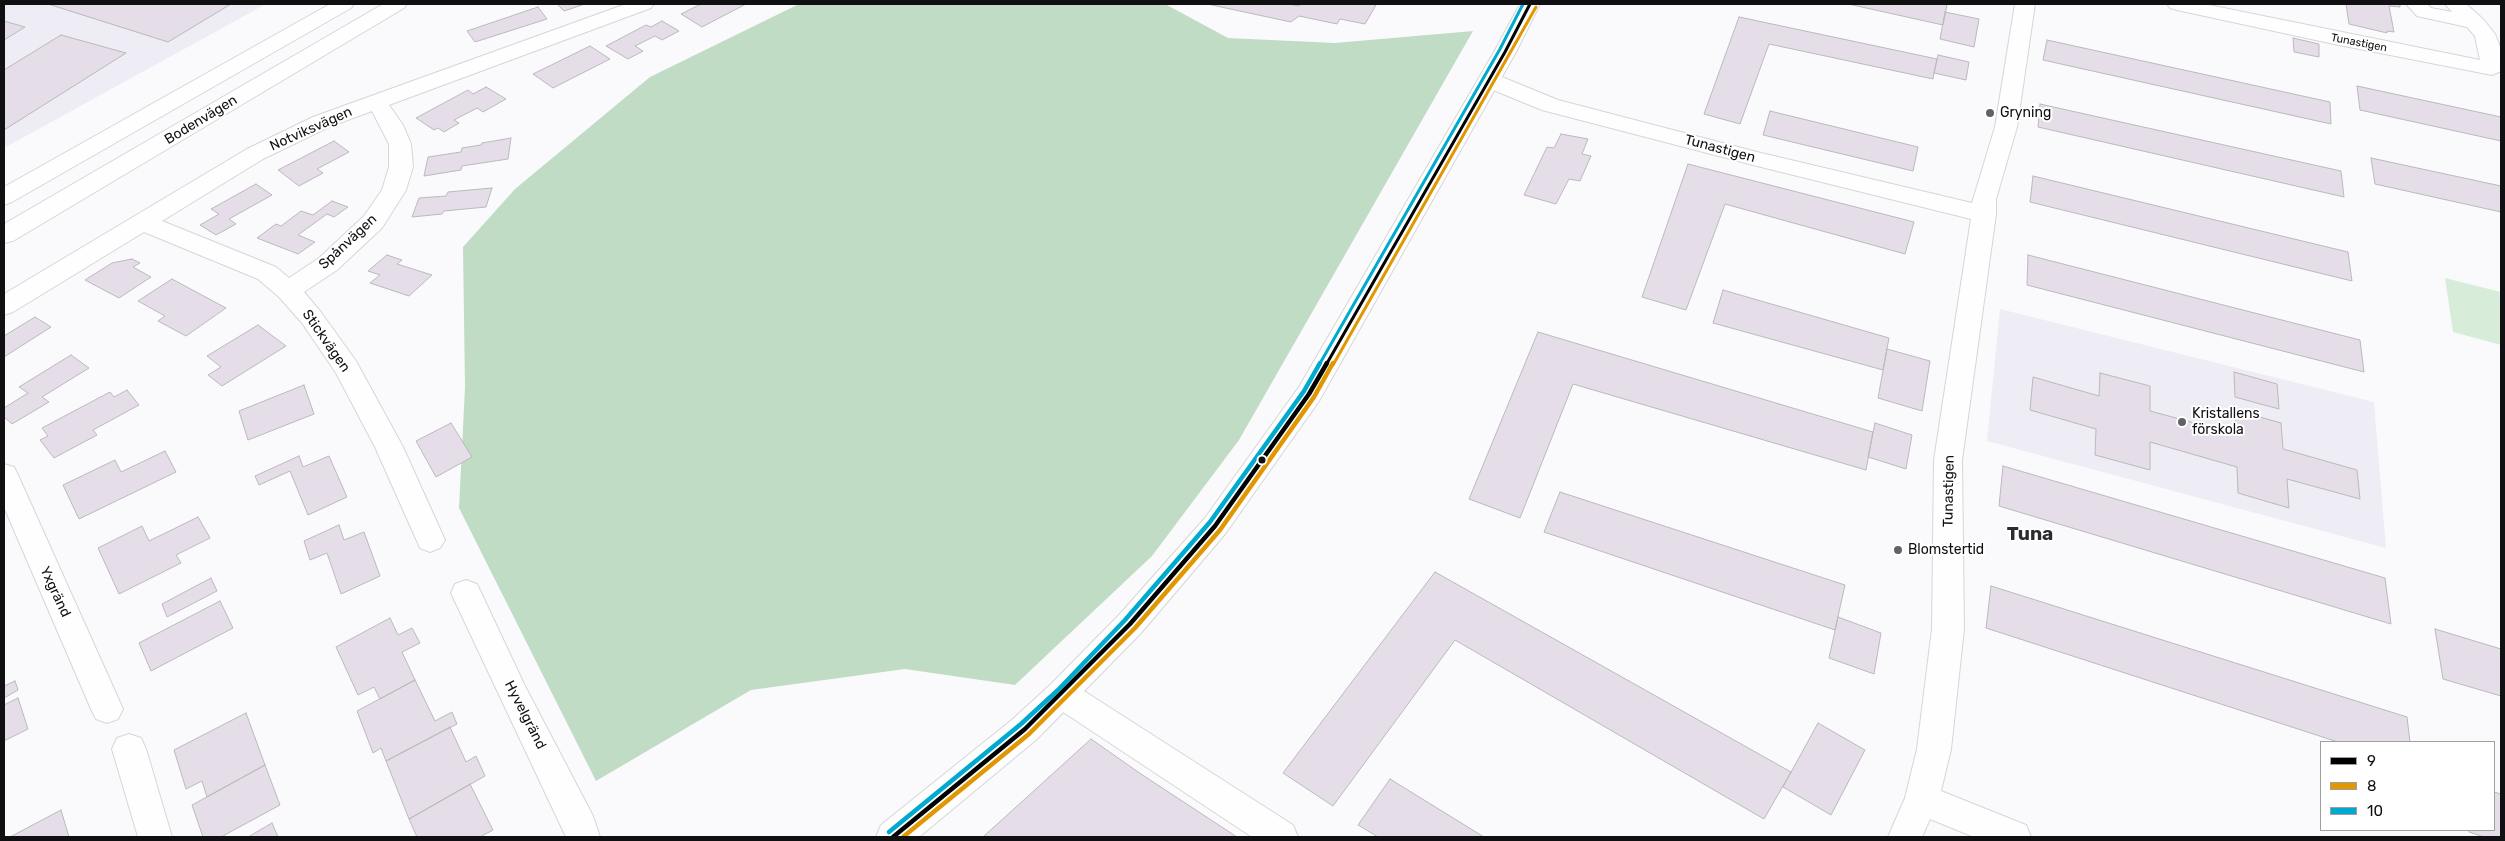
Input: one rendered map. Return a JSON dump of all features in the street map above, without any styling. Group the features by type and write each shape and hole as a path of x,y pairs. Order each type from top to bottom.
{"street":[{"path":"4,197 344,4"},
{"name":"Bodenvägen","path":"4,235 397,4"},
{"name":"Notviksvägen","path":"4,306 256,154 321,122 644,4"},
{"path":"893,837 1025,729 1062,694 1130,624 1215,526 1246,486 1309,394 1489,80 1530,4"},
{"name":"Tunastigen","path":"1905,837 1922,799 1934,749 1948,629 1948,460 1984,214 1984,199 2006,127 2025,4"},
{"name":"Tunastigen","path":"2177,4 2334,38 2492,69 2490,49 2485,34 2455,4"},
{"path":"2416,4 2424,12 2433,15 2476,23"},
{"name":"Tunastigen","path":"1489,80 1550,105 1757,159 1984,214"},
{"name":"Spånvägen","path":"288,291 328,264 373,222 394,190 401,167 400,144 392,125 376,101"},
{"name":"Stickvägen","path":"143,222 267,273 288,291 311,317 347,368 389,447 430,540"},
{"name":"Yxgränd","path":"4,475 107,708"},
{"name":"Hyvelgränd","path":"466,593 514,696 582,828 584,837"},
{"path":"1062,694 1281,837"},
{"path":"129,749 155,837"},
{"path":"1922,799 2014,837"}],"shaded area":[{"path":"4,4 266,4 4,148"},
{"name":"Kristallens förskola","path":"2000,309 2374,402 2386,548 1987,441"}],"green space":[{"path":"799,4 1165,4 1228,38 1335,43 1473,31 1239,440 1152,556 1015,685 905,669 751,690 596,781 459,508 465,387 463,247 515,189 650,77"},
{"path":"2445,278 2501,292 2501,345 2453,332"}],"building":[{"path":"48,4 231,4 168,42"},
{"path":"557,4 585,4 564,11"},
{"path":"701,4 746,4 702,27 681,14"},
{"path":"1207,4 1376,5 1365,24 1340,19 1337,24 1299,16 1291,22"},
{"path":"1848,4 1943,4 1947,5 1943,25"},
{"path":"2346,4 2400,4 2400,7 2389,6 2394,32 2387,31 2387,33 2349,24"},
{"path":"538,7 547,19 475,42 467,31"},
{"path":"1945,12 1979,19 1974,47 1940,39"},
{"path":"1739,17 1937,59 1933,79 1769,44 1740,124 1704,114"},
{"path":"4,21 25,27 4,40"},
{"path":"662,21 679,31 662,40 655,36 635,46 643,51 628,59 606,46 646,25 651,27"},
{"path":"61,35 126,53 4,130 4,70"},
{"path":"2293,38 2319,44 2319,57 2294,52"},
{"path":"2047,40 2330,102 2331,124 2043,60"},
{"path":"590,46 610,59 553,88 533,74"},
{"path":"1938,55 1969,62 1966,80 1934,73"},
{"path":"2357,86 2501,117 2501,141 2360,110"},
{"path":"486,87 506,99 483,112 477,108 454,120 459,123 444,132 438,128 434,130 416,118 468,90 473,94"},
{"path":"2040,104 2341,171 2344,197 2038,127"},
{"path":"1770,111 1918,147 1913,171 1763,135"},
{"path":"1561,134 1588,139 1582,154 1591,156 1580,181 1569,179 1556,204 1524,195 1547,147 1554,148"},
{"path":"511,138 508,159 462,166 461,170 424,176 428,157 461,152 462,148"},
{"path":"334,141 349,152 317,169 323,173 299,186 278,170"},
{"path":"2371,158 2501,186 2501,212 2375,184"},
{"path":"1688,164 1914,222 1905,254 1725,204 1686,310 1642,297"},
{"path":"2033,176 2348,252 2352,281 2030,202"},
{"path":"256,184 272,195 229,219 236,224 216,235 200,225 219,214 211,209"},
{"path":"492,188 486,207 444,211 442,214 412,217 419,198 446,196 448,192"},
{"path":"332,201 348,207 334,217 327,214 298,235 315,242 298,254 257,238 276,224 281,226 301,211 313,215"},
{"path":"387,255 402,260 397,264 432,275 409,296 370,283 380,275 368,271"},
{"path":"2028,255 2360,340 2364,372 2027,285"},
{"path":"132,259 140,263 133,267 151,277 119,298 85,280 112,263"},
{"path":"172,279 226,308 186,336 158,321 165,316 138,301"},
{"path":"1723,290 1889,338 1883,370 1713,323"},
{"path":"35,317 51,327 4,357 4,336"},
{"path":"258,325 286,346 222,386 208,375 221,367 207,356"},
{"path":"1538,332 1873,432 1866,470 1573,384 1520,518 1469,499"},
{"path":"1887,349 1930,361 1922,411 1878,398"},
{"path":"71,355 89,368 42,397 49,402 12,424 4,417 4,408 28,393 19,387"},
{"path":"2234,372 2277,384 2279,409 2235,397"},
{"path":"2100,373 2150,386 2150,411 2236,434 2235,410 2281,423 2283,449 2357,470 2360,499 2287,479 2289,508 2238,493 2237,467 2150,442 2150,470 2095,455 2096,429 2030,410 2033,377 2099,396"},
{"path":"304,385 314,414 248,440 239,411"},
{"path":"127,390 139,405 93,430 97,435 54,458 40,440 48,436 42,428 110,392 114,397"},
{"path":"451,423 472,457 436,477 416,441"},
{"path":"1875,423 1912,435 1906,469 1868,457"},
{"path":"165,451 176,472 79,519 63,485 115,460 121,472"},
{"path":"299,456 303,467 329,456 347,497 308,515 290,471 259,485 255,476"},
{"path":"2003,466 2385,578 2391,624 1999,506"},
{"path":"1560,492 1845,585 1835,630 1544,532"},
{"path":"198,517 210,538 176,555 181,563 119,594 98,548 142,526 149,541"},
{"path":"339,525 344,540 364,532 380,576 341,594 327,553 310,560 304,541"},
{"path":"1435,572 1791,772 1764,819 1455,640 1333,806 1283,773"},
{"path":"211,578 217,591 167,617 162,604"},
{"path":"1991,586 2407,717 2410,741 2335,741 1986,628"},
{"path":"220,601 233,628 151,671 139,643"},
{"path":"1838,617 1881,633 1874,674 1829,658"},
{"path":"390,618 398,635 412,628 420,643 402,652 415,680 380,699 374,687 358,695 336,647"},
{"path":"2435,629 2501,649 2501,696 2443,679"},
{"path":"415,680 435,721 452,712 457,724 386,761 381,748 373,753 357,711"},
{"path":"15,681 18,690 4,698 4,686"},
{"path":"18,698 28,729 4,741 4,705"},
{"path":"246,713 265,765 207,797 202,781 186,789 174,750"},
{"path":"1818,723 1865,750 1831,815 1783,787"},
{"path":"450,727 466,762 476,756 485,776 409,819 386,761"},
{"path":"1091,739 1141,774 1237,837 983,837"},
{"path":"265,765 280,805 221,837 203,837 192,805"},
{"path":"1390,779 1484,837 1378,837 1358,825"},
{"path":"470,784 493,830 480,837 417,837 409,819"},
{"path":"2495,792 2501,794 2501,837 2484,837 2469,832 2495,831"},
{"path":"61,810 69,837 10,837"},
{"path":"272,823 278,837 248,837"}],"transit line":[{"name":"10","path":"889,832 1021,724 1058,690 1125,620 1210,522 1304,391 1500,49 1523,4"},
{"name":"9","path":"893,837 1025,729 1062,694 1130,624 1215,526 1309,394 1505,52 1530,4"},
{"name":"8","path":"903,837 1029,734 1066,699 1135,628 1220,530 1314,397 1536,7"}],"place":[{"name":"Gryning","path":"1990,113"},
{"name":"Kristallens förskola","path":"2182,422"},
{"name":"Blomstertid","path":"1898,550"}],"district":[{"name":"Tuna","path":"2030,535"}]}
